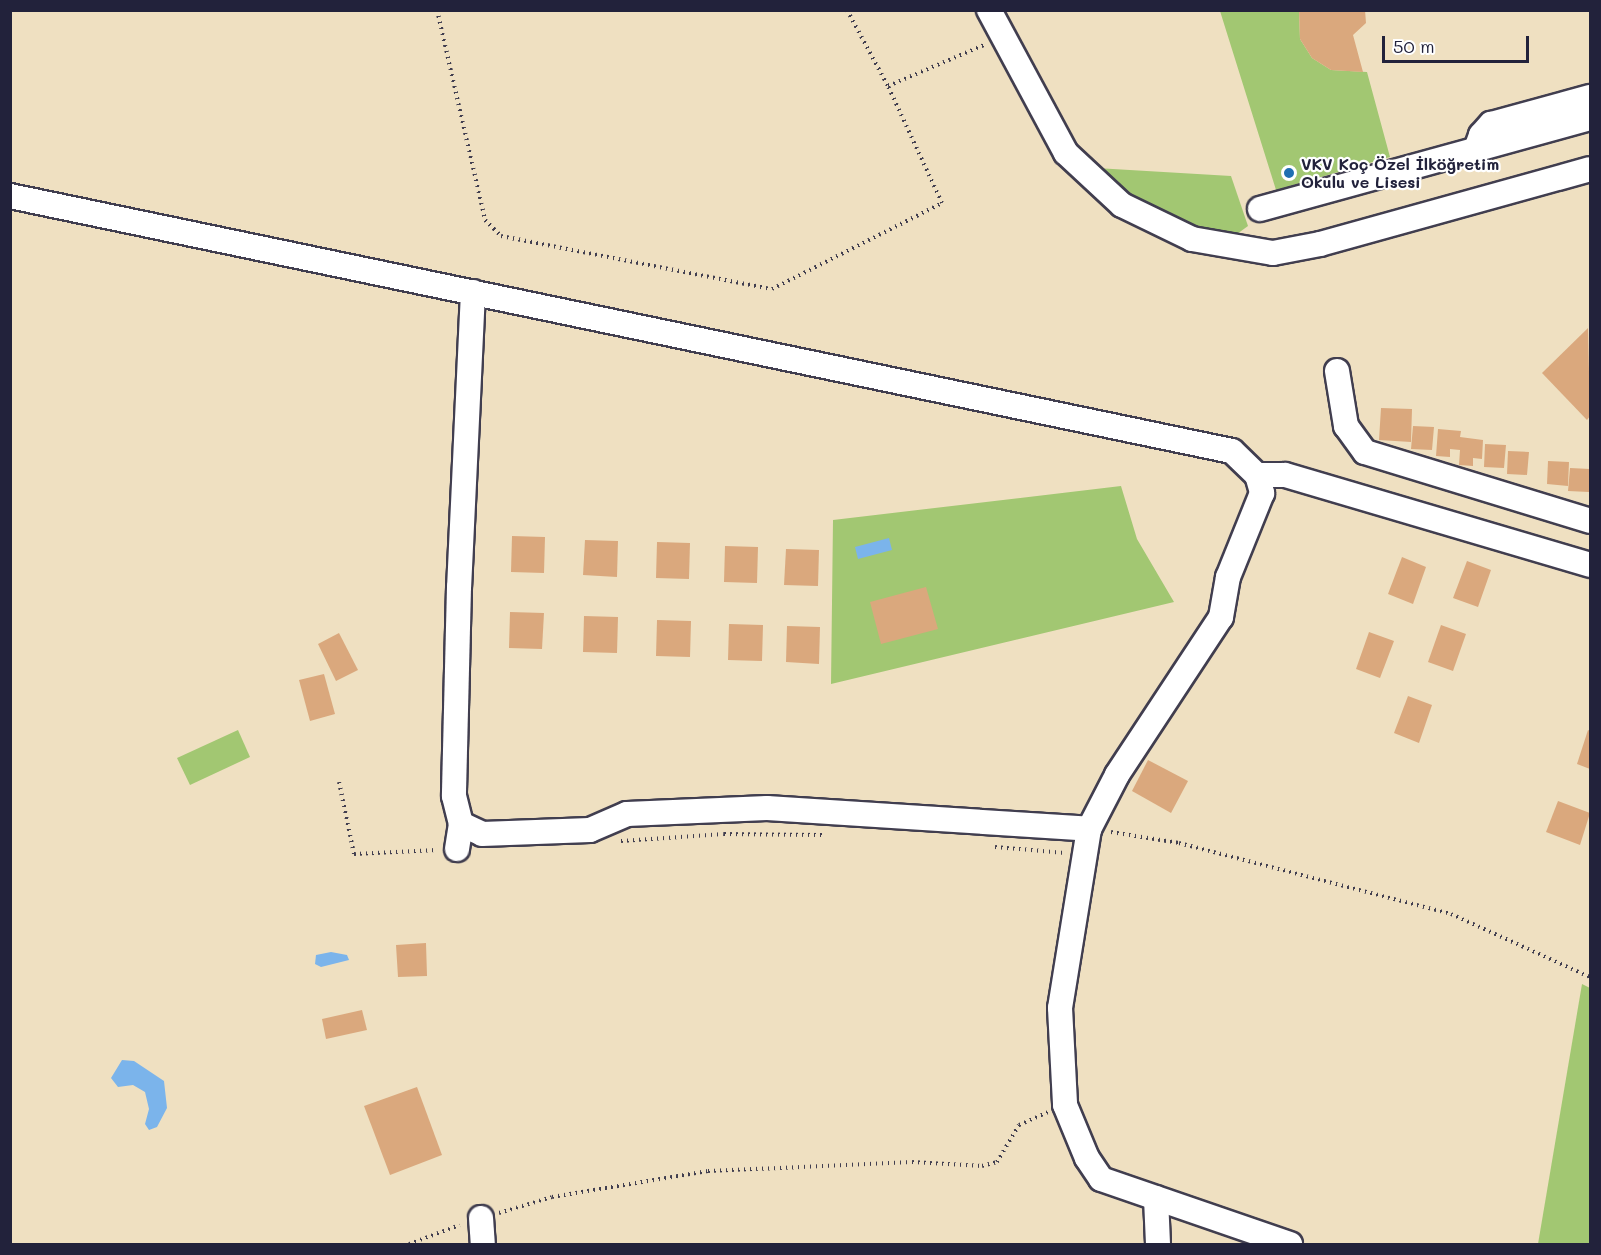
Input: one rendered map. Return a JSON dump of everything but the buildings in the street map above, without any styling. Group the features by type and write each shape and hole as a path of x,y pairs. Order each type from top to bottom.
{"street":[{"path":"989,10 1065,153 1122,205 1192,239 1273,253 1320,244 1590,168"},
{"path":"1476,149 1481,135 1491,124 1590,97"},
{"path":"1260,209 1590,118"},
{"path":"10,196 1232,451 1257,475 1262,493 1228,577 1221,617 1117,775 1089,829 1060,1008 1065,1105 1087,1158 1101,1179 1290,1245"},
{"path":"458,849 461,824 454,796 459,587 473,292"},
{"path":"1337,371 1346,426 1365,452 1590,521"},
{"path":"1257,475 1286,475 1590,565"},
{"path":"461,824 482,834 590,830 627,814 767,808 1089,829"},
{"path":"1156,1198 1158,1245"},
{"path":"481,1218 483,1245"}],"path":[{"path":"437,10 485,219 501,236 772,289 942,203 888,86 848,10"},
{"path":"888,86 1003,37"},
{"path":"339,782 354,854 458,849"},
{"path":"1089,829 1179,843 1451,914 1590,976"},
{"path":"610,842 724,834 825,835"},
{"path":"988,846 1084,855"},
{"path":"409,1245 481,1218 552,1197 708,1170 912,1162 982,1166 997,1162 1019,1125 1065,1105"}],"green space":[{"path":"1220,11 1299,11 1300,39 1312,58 1331,70 1367,72 1390,157 1276,190"},
{"path":"1096,168 1231,176 1248,226 1237,234 1225,233 1177,220 1132,197"},
{"path":"1121,486 1137,539 1174,602 831,684 833,520"},
{"path":"238,730 250,757 190,785 177,758"},
{"path":"1582,984 1590,988 1590,1244 1538,1244"}],"water":[{"path":"889,538 892,550 858,559 855,547"},
{"path":"331,952 347,955 349,960 321,967 315,964 316,955"},
{"path":"122,1060 134,1061 164,1081 167,1108 157,1127 149,1130 145,1124 149,1109 145,1092 133,1085 118,1087 111,1078"}],"place":[{"name":"VKV Koç Özel İlköğretim Okulu ve Lisesi","path":"1289,173"}]}
